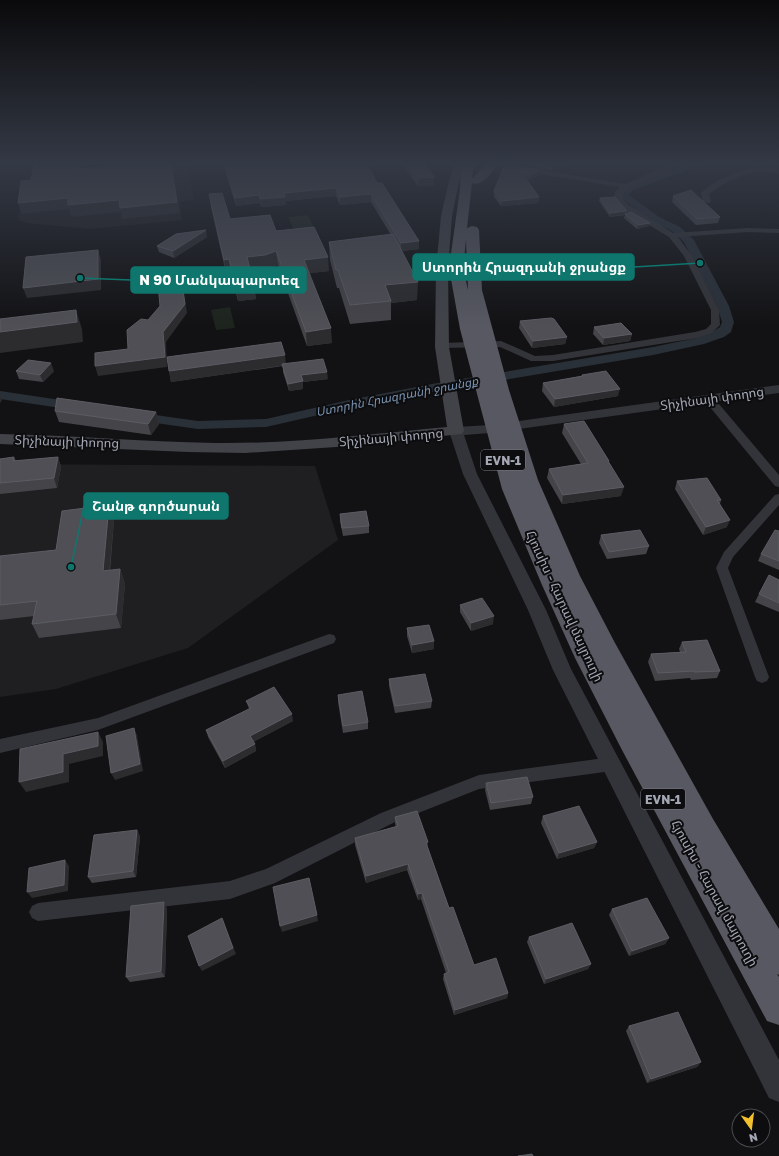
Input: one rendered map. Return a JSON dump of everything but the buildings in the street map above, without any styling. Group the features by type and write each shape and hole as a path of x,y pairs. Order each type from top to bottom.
{"highway":[{"name":"Հյուսիս - Հարավ մայրուղի","path":"461,218 456,268 476,329 495,433 512,489 561,580 606,649 702,828 779,959"},
{"name":"Հյուսիս - Հարավ մայրուղի","path":"473,218 473,271 476,329"},
{"name":"Հյուսիս - Հարավ մայրուղի","path":"561,580 587,658 631,742 779,1009"}],"main road":[{"path":"446,218 441,268 442,346 456,431"},
{"name":"Տիչինայի փողոց","path":"0,439 216,448 289,445 456,431"}],"street":[{"path":"442,346 501,344 534,359 553,358 679,339 709,330 715,325 715,310 688,256 674,234 645,218"},
{"path":"674,234 748,230 779,231"},
{"name":"Տիչինայի փողոց","path":"456,431 490,429 779,389"},
{"path":"708,399 779,483"},
{"path":"456,431 470,474 537,610 562,670 779,1088"},
{"path":"762,677 722,568 728,555 779,498"},
{"path":"0,746 98,724 329,639"},
{"path":"38,912 230,890 269,877 387,818 479,782 612,764"}],"shaded area":[{"path":"18,218 182,218 182,220 90,229 27,223 18,220"},
{"path":"288,218 309,218 315,231 295,233"},
{"path":"230,307 235,328 216,330 211,310"},
{"path":"0,464 315,466 338,540 188,648 56,689 0,697"}],"waterway":[{"name":"Ստորին Հրազդանի ջրանցք","path":"134,416 198,425 266,423 349,404 432,388 653,351 699,341 719,334 726,329 728,322 723,306 689,240 676,229 654,218"},
{"name":"Ստորին Հրազդանի ջրանցք","path":"0,395 81,407"}],"place":[{"name":"Ստորին Հրազդանի ջրանցք","path":"700,263"},
{"name":"N 90 Մանկապարտեզ","path":"80,278"},
{"name":"Շանթ գործարան","path":"71,567"}]}
